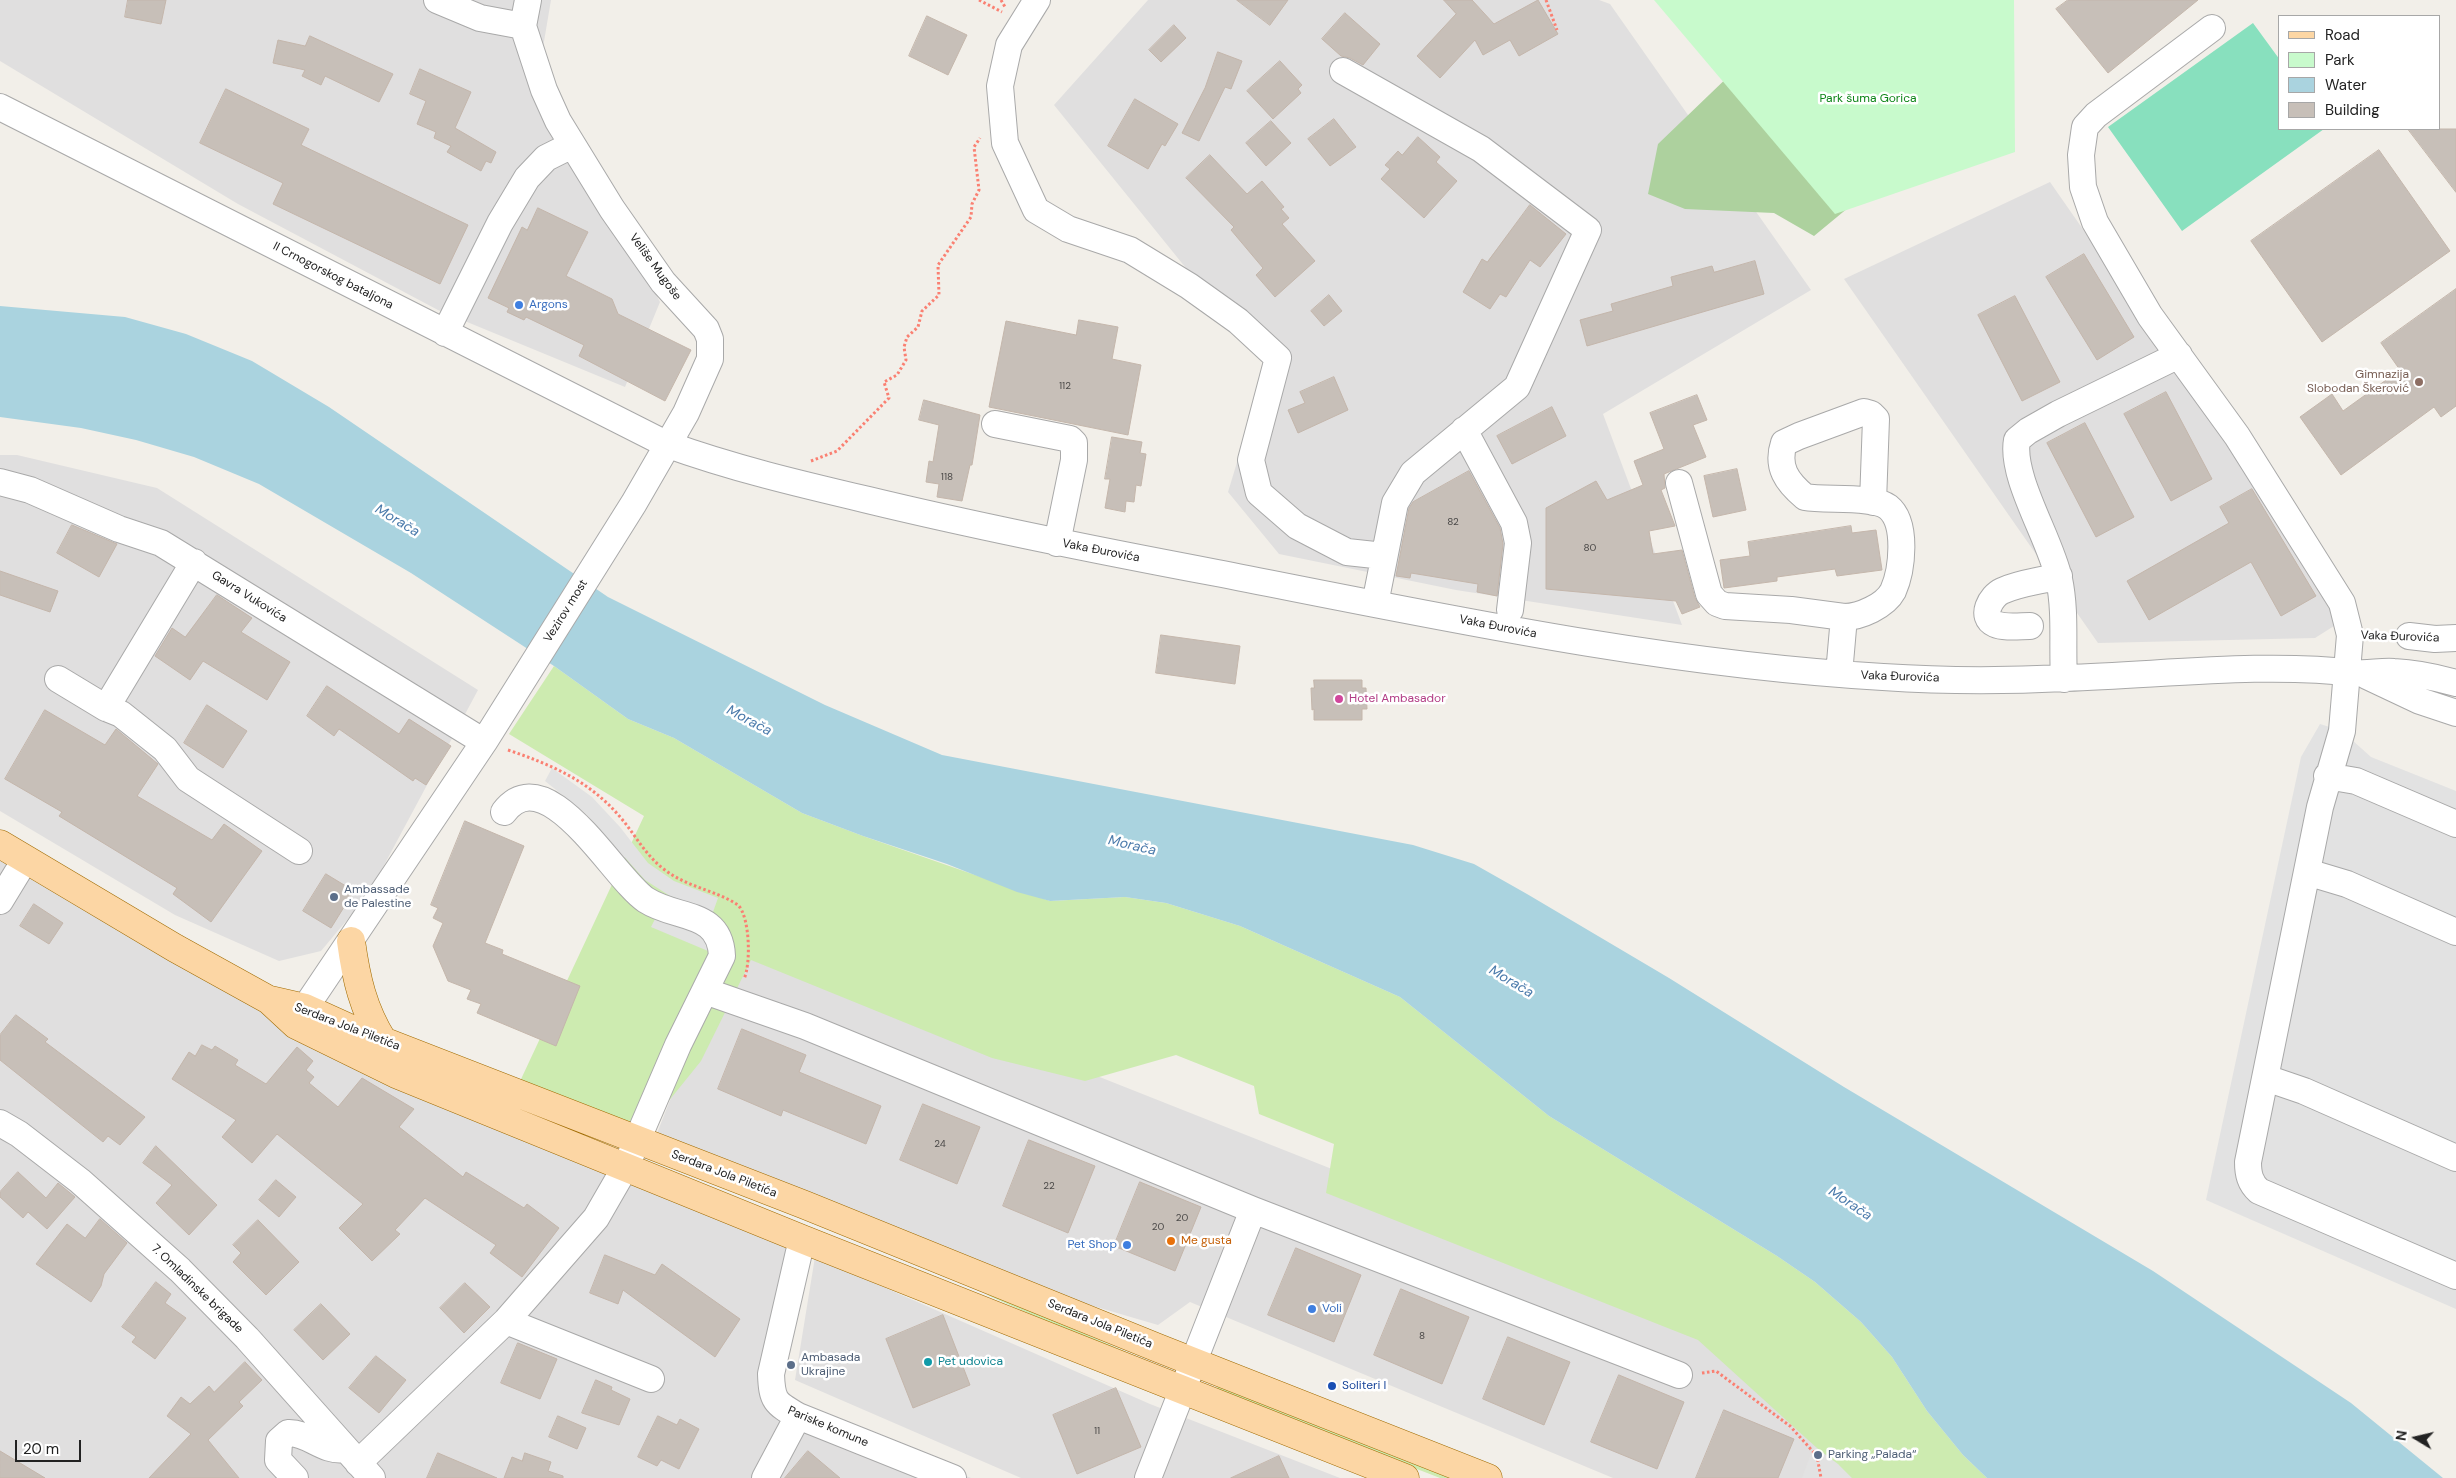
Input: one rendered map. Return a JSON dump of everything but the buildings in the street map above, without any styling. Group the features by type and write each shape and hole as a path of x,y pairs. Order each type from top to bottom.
{"main road":[{"name":"Serdara Jola Piletića","path":"0,844 300,1016 396,1074 894,1276 1405,1478"},
{"path":"351,941 360,996 372,1023 383,1041"},
{"name":"Serdara Jola Piletića","path":"300,1016 347,1027 636,1139 1488,1478"}],"street":[{"path":"437,0 480,18 523,26 528,0"},
{"path":"1037,0 1009,45 1000,86 1005,143 1036,210 1068,229 1130,250 1189,286 1238,321 1278,358 1251,460 1259,493 1297,526 1347,552 1384,556"},
{"name":"Veliše Mugoše","path":"523,26 544,90 572,145 663,282 706,329 710,339 710,359 706,370 686,413 666,444 639,494"},
{"path":"2212,28 2096,115 2085,127 2082,155 2083,187 2095,222 2150,316 2237,436 2342,603 2350,635"},
{"path":"1343,71 1481,149 1588,230 1516,387 1413,473 1395,503 1375,604"},
{"name":"II Crnogorskog bataljona","path":"0,107 666,444"},
{"path":"445,333 500,223 527,178 546,158 572,145"},
{"path":"2064,678 2064,609 2059,576 2016,461 2017,440 2028,431 2058,414 2178,355"},
{"path":"995,424 1070,439 1074,443 1074,460 1057,543"},
{"path":"1464,430 1514,523 1518,543 1510,610"},
{"name":"Vaka Đurovića","path":"666,444 704,458 774,478 997,531 1375,604 1533,633 1694,659 1887,677 2064,678 2252,668 2354,672 2388,671 2428,675 2456,683"},
{"name":"Gavra Vukovića","path":"0,482 30,490 119,529 161,543 488,734"},
{"path":"1680,483 1709,594 1717,603 1725,606 1791,610 1844,617 1859,614 1883,602 1892,592 1897,576 1900,560 1900,530 1896,518 1888,507 1873,502"},
{"name":"Vezirov most","path":"300,1016 488,734 639,494"},
{"path":"106,708 194,562"},
{"path":"2030,626 1996,625 1990,621 1987,612 1990,599 2001,591 2059,576"},
{"path":"1839,674 1844,617"},
{"name":"Vaka Đurovića","path":"2350,635 2354,672"},
{"name":"Vaka Đurovića","path":"2409,636 2435,639 2456,638"},
{"path":"2354,672 2341,737 2328,776 2307,872 2248,1162 2248,1172 2254,1186 2260,1191 2456,1276"},
{"name":"Vaka Đurovića","path":"2354,672 2420,701 2456,713"},
{"path":"58,679 106,708 121,714 165,749 188,779 300,850"},
{"path":"2328,776 2356,781 2456,824"},
{"path":"295,1478 278,1460 279,1441 288,1433 297,1432 358,1463 506,1320 596,1218 626,1166 678,1045 722,956 721,943 713,928 702,920 668,911 639,895 578,826 550,802 540,798 528,797 513,803 504,812"},
{"path":"0,901 25,860"},
{"path":"2307,872 2346,884 2456,932"},
{"path":"705,991 805,1026 1253,1210 1679,1375"},
{"path":"2266,1078 2304,1091 2456,1158"},
{"name":"7. Omladinske brigade","path":"0,1123 18,1134 80,1181 180,1270 247,1338 358,1463"},
{"path":"1148,1478 1253,1210"},
{"name":"Pariske komune","path":"802,1239 771,1374 772,1393 777,1404 798,1416 953,1478"},
{"path":"506,1320 651,1379"},
{"path":"765,1478 798,1416"}],"path":[{"path":"1546,0 1557,30"},
{"path":"807,463 820,456 837,451 888,398 884,382 897,375 906,360 904,347 907,336 918,327 922,311 939,295 938,264 970,217 972,204 978,190 974,148 1001,106"},
{"name":"Vaka Đurovića","path":"2350,635 2409,636"},
{"path":"488,734 582,782 621,818 635,839 665,870 694,886 730,899 742,909 747,936 748,971 734,1000"},
{"path":"1679,1375 1716,1372 1790,1426 1818,1456 1822,1478"}],"shaded area":[{"path":"0,0 551,0 537,83 624,232 660,302 625,387 438,310 238,204 0,61"},
{"path":"1148,0 1599,0 1610,4 1811,290 1603,414 1682,625 1456,590 1279,554 1228,492 1266,367 1054,105"},
{"path":"2050,182 2252,472 2333,605 2334,626 2315,638 2098,643 1844,279"},
{"path":"0,455 17,455 157,488 478,690 368,895 321,951 279,961 175,915 0,811"},
{"path":"2320,724 2342,731 2371,757 2456,791 2456,1309 2206,1200 2301,757"},
{"path":"552,768 592,797 620,827 648,863 674,881 718,898 713,912 670,896 645,880 586,814 545,781"},
{"path":"0,851 195,964 787,1245 760,1392 971,1478 0,1478"},
{"path":"658,913 714,936 708,951 651,927"},
{"path":"736,933 1693,1312 1829,1429 1812,1478 1613,1478 1190,1302 1158,1325 909,1252 650,1151"},
{"path":"815,1257 1150,1404 1340,1478 1021,1478 795,1380"},
{"name":"Parking „Palada“","path":"1814,1446 1838,1464 1852,1478 1802,1478"}],"green space":[{"name":"Park šuma Gorica","path":"1654,0 2014,0 2015,152 1835,214"},
{"path":"2253,23 2278,57 2278,130 2323,130 2182,231 2108,127"},
{"path":"1761,45 1906,160 1814,236 1774,213 1685,209 1648,194 1658,144"},
{"path":"554,666 628,719 674,738 802,813 1050,901 1125,897 1166,903 1240,926 1400,997 1549,1116 1777,1256 1815,1282 1861,1322 1892,1357 1927,1411 1963,1455 1987,1478 1850,1478 1698,1340 1326,1193 1334,1144 1259,1114 1254,1086 1176,1055 1085,1081 992,1058 751,960 701,1061 634,1144 515,1092 644,816 509,734"},
{"path":"985,1294 1006,1300 1138,1357 1136,1361"},
{"path":"1221,1385 1460,1478 1440,1478 1219,1392 1217,1387"}],"water":[{"name":"Morača","path":"0,306 125,317 186,334 252,361 329,407 608,597 825,705 942,755 1413,845 1474,864 1669,978 1844,1087 2153,1271 2351,1403 2443,1478 1987,1478 1963,1455 1927,1411 1892,1357 1861,1322 1815,1282 1777,1256 1549,1116 1400,997 1240,926 1166,903 1125,897 1050,901 1017,892 947,864 802,813 674,738 628,719 554,666 411,573 259,484 194,457 136,440 81,428 0,417"}],"place":[{"name":"Argons","path":"519,305"},
{"name":"Gimnazija Slobodan Škerović","path":"2419,382"},
{"name":"Hotel Ambasador","path":"1339,699"},
{"name":"Ambassade de Palestine","path":"334,897"},
{"name":"Me gusta","path":"1171,1241"},
{"name":"Pet Shop","path":"1127,1245"},
{"name":"Voli","path":"1312,1309"},
{"name":"Pet udovica","path":"928,1362"},
{"name":"Ambasada Ukrajine","path":"791,1365"},
{"name":"Soliteri I","path":"1332,1386"},
{"name":"Parking „Palada“","path":"1818,1455"}]}
